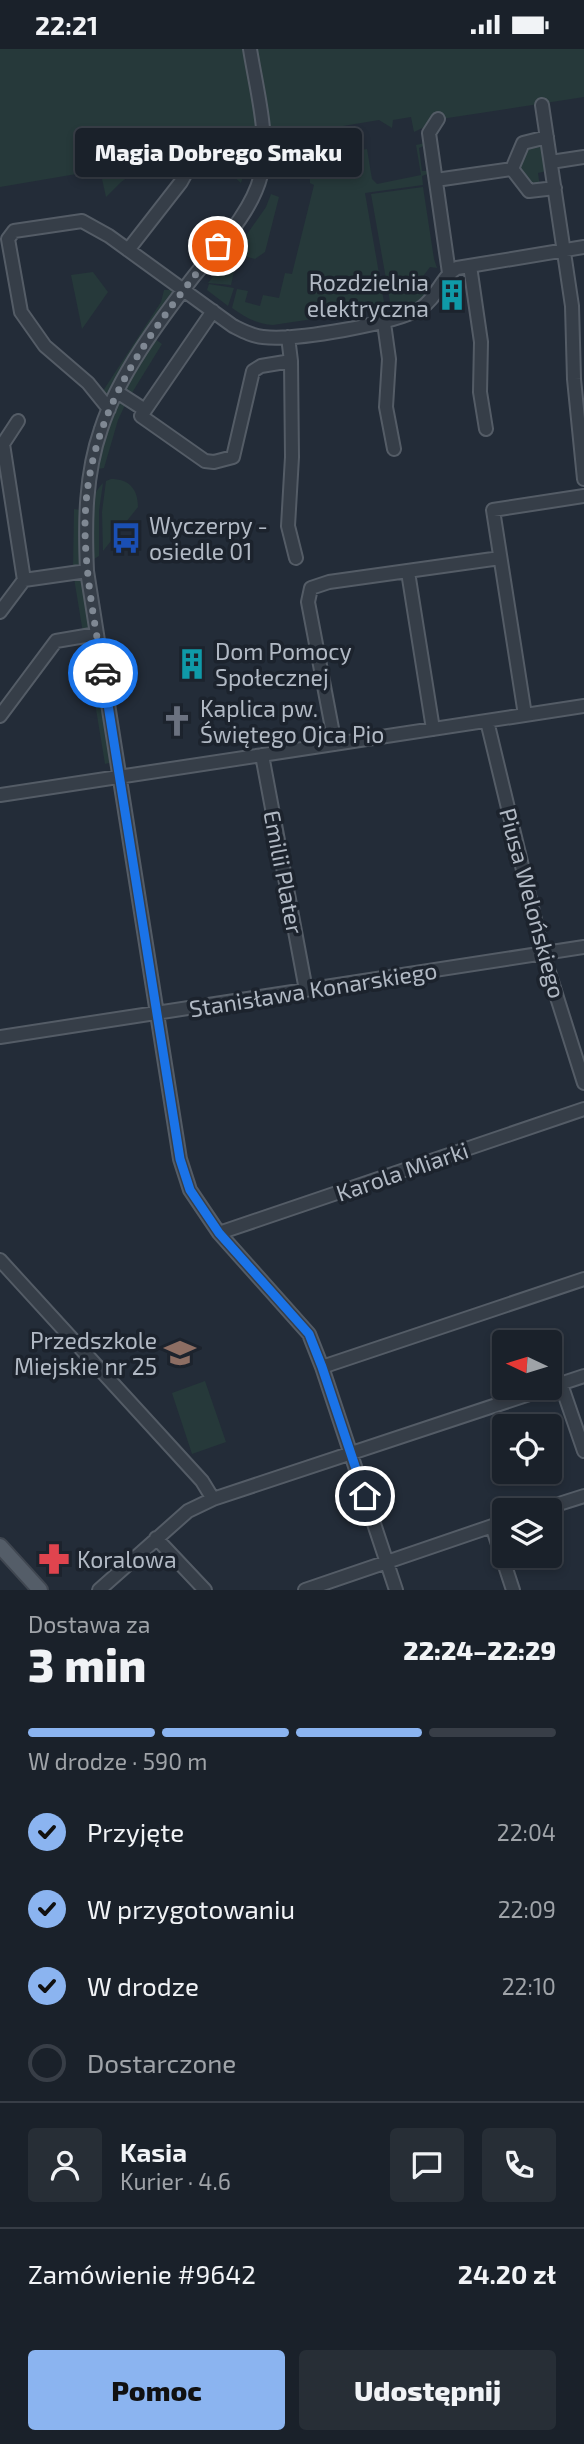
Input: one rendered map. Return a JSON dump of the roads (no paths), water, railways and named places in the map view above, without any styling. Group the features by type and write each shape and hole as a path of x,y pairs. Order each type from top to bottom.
{"main road":[{"path":"0,1546 40,1590"}],"street":[{"path":"250,49 263,140 260,176 255,192 244,211 183,290 135,360 109,409 94,454 87,501 87,571 180,1159 190,1190 219,1233 309,1334 396,1590"},
{"path":"542,105 572,306 574,379 584,479"},
{"path":"439,120 429,133 449,273"},
{"path":"512,169 523,143 547,137"},
{"path":"551,162 584,157"},
{"path":"128,250 181,182 192,162"},
{"path":"436,180 512,169"},
{"path":"512,169 529,191 555,188"},
{"path":"109,409 88,383 46,347 21,312 8,239 14,231 82,221 248,334 264,338 383,323 404,317 426,305 449,273 457,268 584,247"},
{"path":"470,266 481,342 480,392 486,429"},
{"path":"213,311 141,416 199,458 208,462 230,459 236,454 253,371 261,366 291,361"},
{"path":"383,323 389,359 386,407 394,449"},
{"path":"288,337 291,361 292,457 288,526 296,558"},
{"path":"117,393 145,410"},
{"path":"18,421 4,444 24,580"},
{"path":"525,715 493,510 584,496"},
{"path":"0,516 15,527"},
{"path":"335,744 308,601 311,588 329,582 500,558"},
{"path":"0,612 24,580 87,571"},
{"path":"408,572 433,729"},
{"path":"0,716 56,641 97,634"},
{"path":"0,795 584,706"},
{"name":"Piusa Welońskiego","path":"486,721 543,953 584,1083"},
{"name":"Emilii Plater","path":"262,755 306,990"},
{"name":"Stanisława Konarskiego","path":"0,1037 584,947"},
{"name":"Karola Miarki","path":"219,1233 584,1109"},
{"path":"0,1259 202,1481 213,1499"},
{"path":"322,1367 584,1279"},
{"path":"562,1384 584,1376"},
{"path":"562,1387 584,1451"},
{"path":"99,1590 188,1511 213,1499 511,1400"},
{"path":"562,1503 584,1496"},
{"path":"305,1590 492,1526"},
{"path":"156,1538 205,1590"},
{"path":"508,1568 513,1590"}],"place":[{"name":"Magia Dobrego Smaku","path":"218,246"},
{"name":"Rozdzielnia elektryczna","path":"452,295"},
{"name":"Wyczerpy - osiedle 01","path":"126,538"},
{"name":"Dom Pomocy Społecznej","path":"192,664"},
{"name":"Kaplica pw. Świętego Ojca Pio","path":"177,721"},
{"name":"Przedszkole Miejskie nr 25","path":"180,1353"},
{"name":"Koralowa","path":"54,1559"}]}
